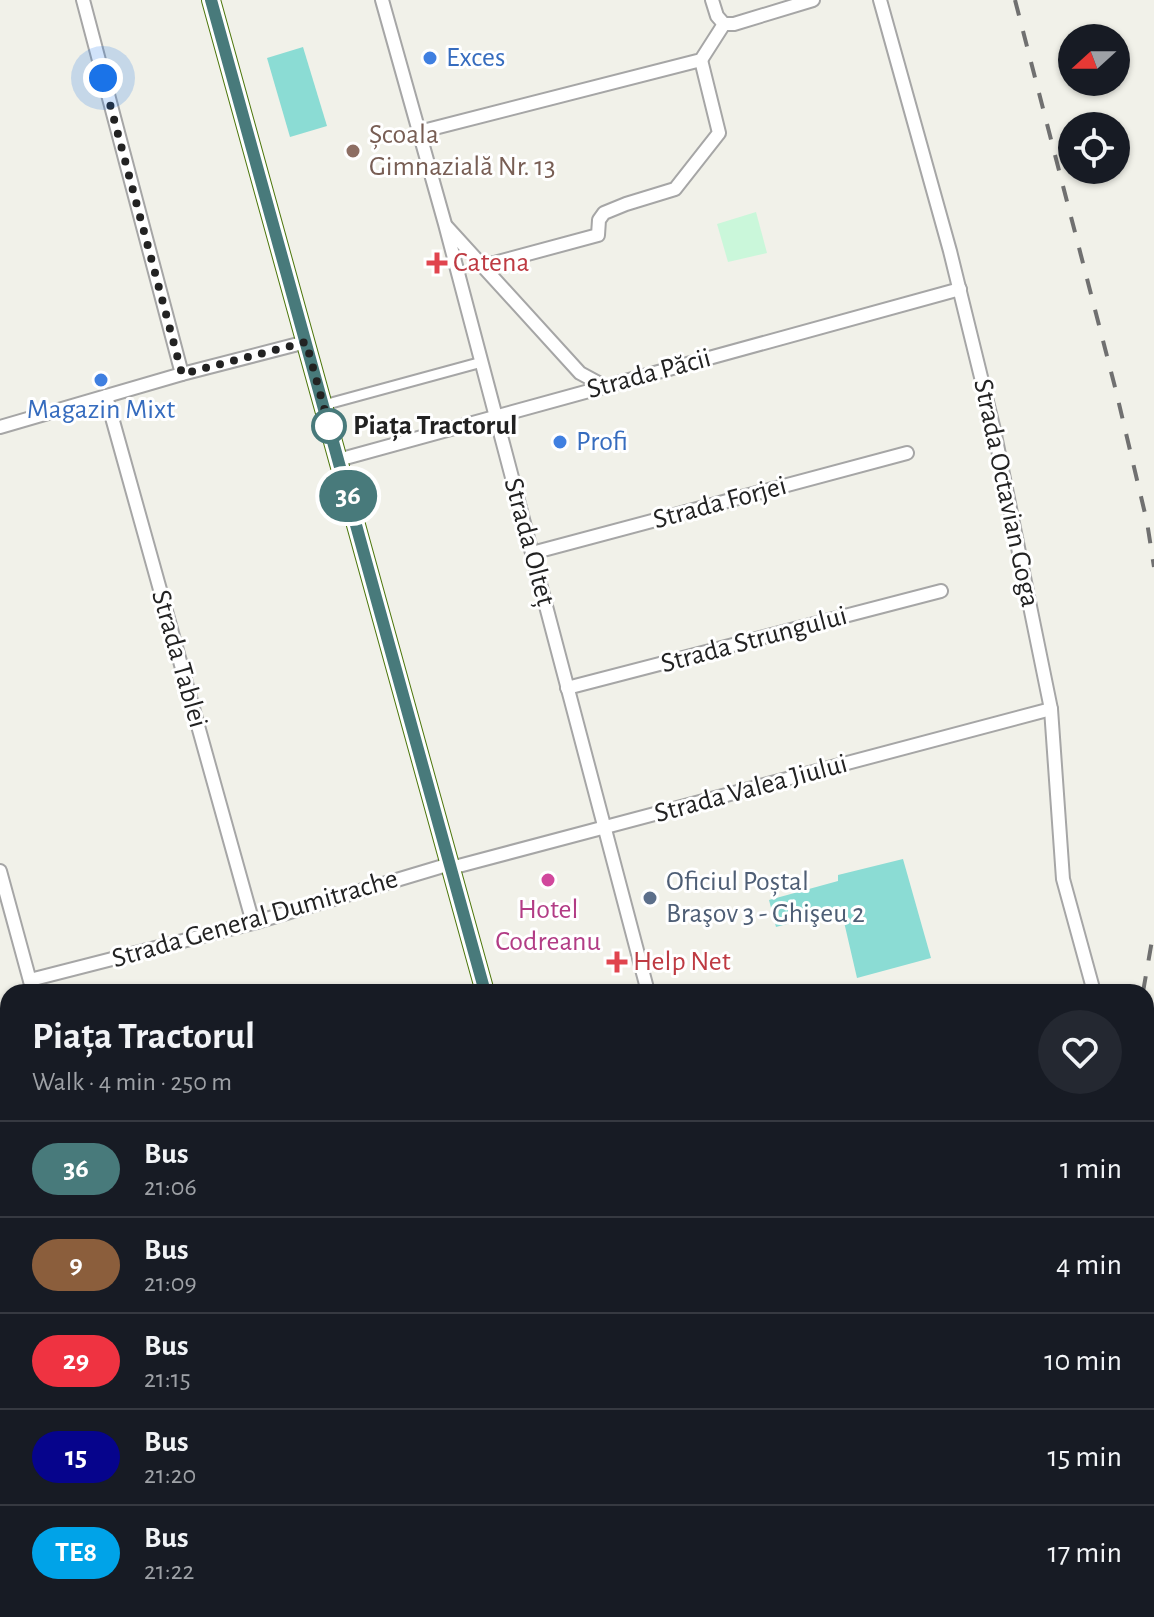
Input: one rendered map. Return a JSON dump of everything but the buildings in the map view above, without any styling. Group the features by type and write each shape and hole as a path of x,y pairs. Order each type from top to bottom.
{"main road":[{"path":"211,0 483,984"}],"street":[{"path":"83,0 182,374"},
{"name":"Strada Olteț","path":"382,0 445,224 646,984"},
{"path":"712,0 717,16 724,24 734,24 813,0"},
{"name":"Strada Octavian Goga","path":"880,0 960,289 998,445 1051,709 1063,879 1092,984"},
{"path":"419,132 701,60 724,24"},
{"path":"483,266 598,235 599,220 604,213 675,189 719,133 701,60"},
{"path":"445,224 580,373 604,386"},
{"name":"Strada Păcii","path":"338,460 960,289"},
{"path":"0,427 306,342"},
{"path":"324,405 482,362"},
{"name":"Strada Tablei","path":"106,396 253,923"},
{"name":"Strada Forjei","path":"532,553 907,453"},
{"name":"Strada Strungului","path":"567,688 941,591"},
{"name":"Strada Valea Jiului","path":"451,866 1051,709"},
{"name":"Strada General Dumitrache","path":"39,984 451,866"},
{"name":"Strada General Dumitrache","path":"0,871 31,984"}],"green space":[{"path":"756,212 767,253 728,262 717,224"}],"shaded area":[{"path":"303,47 327,126 290,137 267,58"},
{"path":"903,859 931,958 857,978 841,909 776,927 769,900 838,881 838,875"}],"railway":[{"path":"1015,0 1116,391 1147,522 1154,567"},
{"path":"1144,984 1154,929"}],"bus line":[{"name":"36","path":"211,0 483,984"}],"place":[{"name":"Exces","path":"430,58"},
{"name":"Școala Gimnazială Nr. 13","path":"353,151"},
{"name":"Catena","path":"437,263"},
{"name":"Magazin Mixt","path":"101,380"},
{"name":"Piața Tractorul","path":"329,426"},
{"name":"Profi","path":"560,442"},
{"name":"Hotel Codreanu","path":"548,880"},
{"name":"Oficiul Poștal Braşov 3 - Ghişeu 2","path":"650,898"},
{"name":"Help Net","path":"617,962"}],"route":[{"path":"103,78 182,374 306,342 329,426"}]}
